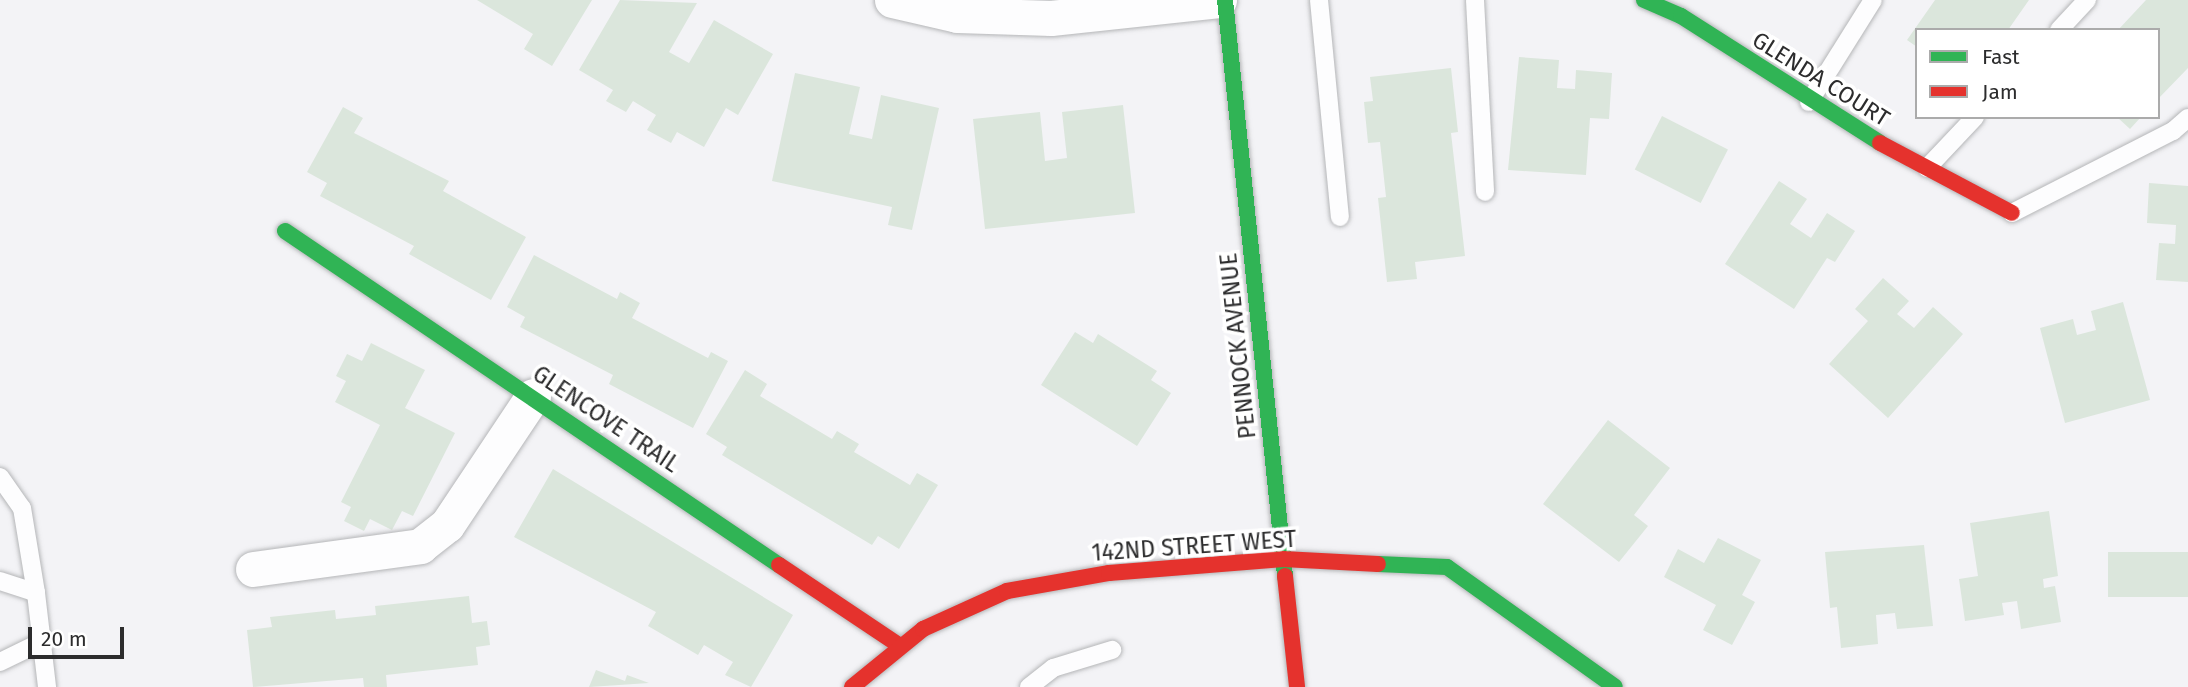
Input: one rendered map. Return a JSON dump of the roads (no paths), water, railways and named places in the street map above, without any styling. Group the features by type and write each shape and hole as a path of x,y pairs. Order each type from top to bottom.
{"street":[{"path":"892,0 957,15 1051,18 1219,0"},
{"name":"PENNOCK AVENUE","path":"1225,0 1297,687"},
{"name":"GLENDA COURT","path":"1644,0 1686,8 1809,102 2012,213"},
{"name":"GLENCOVE TRAIL","path":"285,231 900,646"},
{"path":"253,569 420,546 447,525 533,396"},
{"name":"142ND STREET WEST","path":"852,687 900,646 969,606 1031,586 1283,559 1447,567 1615,687"}],"lane":[{"path":"1318,0 1339,217"},
{"path":"1475,0 1485,192"},
{"path":"1809,102 1873,0"},
{"path":"2061,28 2087,0"},
{"path":"2012,213 2173,131 2188,118"},
{"path":"1927,168 1973,119"},
{"path":"0,477 22,508 36,593 47,687"},
{"path":"0,581 36,593"},
{"path":"0,662 41,642"},
{"path":"1029,687 1053,668 1112,650"}]}
